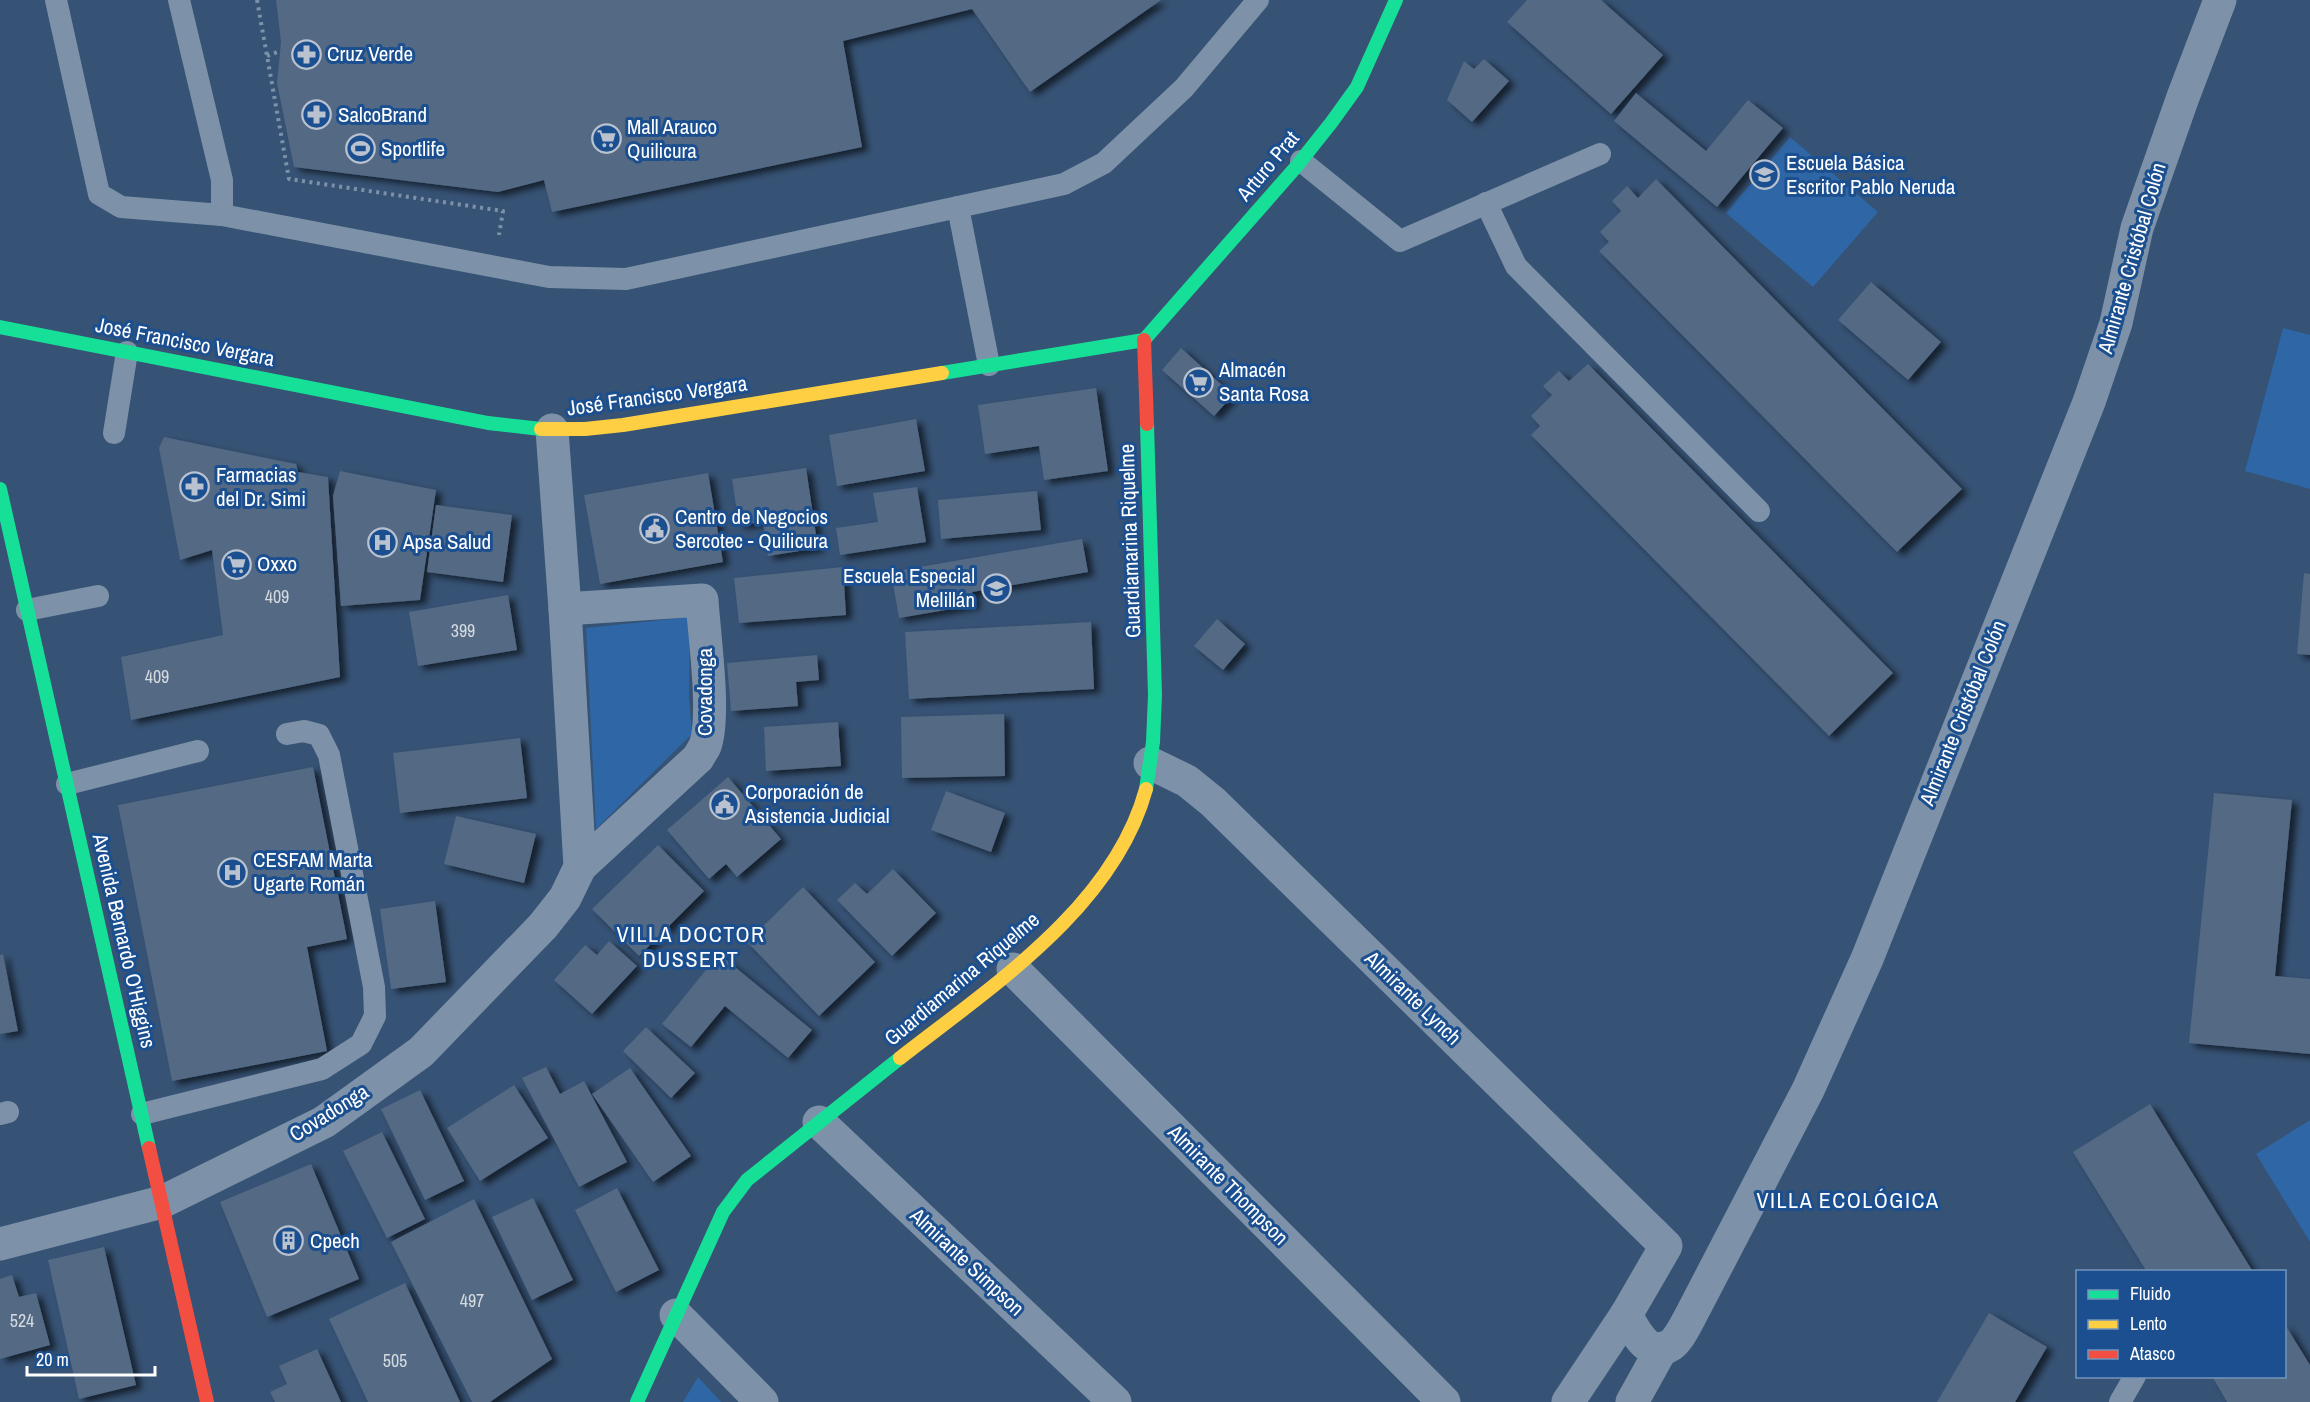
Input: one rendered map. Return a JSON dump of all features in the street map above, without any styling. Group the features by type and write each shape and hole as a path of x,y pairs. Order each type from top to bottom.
{"street":[{"name":"Arturo Prat","path":"1144,340 1301,161 1357,87 1396,0"},
{"name":"Almirante Cristóbal Colón","path":"1632,1402 1662,1348 1671,1345 1677,1338 1696,1307 1808,1090 1866,959 2089,402 2116,322 2137,228 2220,0"},
{"name":"José Francisco Vergara","path":"0,327 488,423 552,430 610,428 1144,340"},
{"name":"Guardiamarina Riquelme","path":"638,1402 716,1227 732,1198 747,1180 1013,969 1064,921 1092,890 1116,859 1130,835 1147,787 1155,677 1144,340"},
{"name":"Covadonga","path":"552,430 580,867"},
{"name":"Avenida Bernardo O'Higgins","path":"0,489 207,1402"},
{"name":"Covadonga","path":"0,1244 162,1202 324,1122 421,1052 543,926 565,897 580,867 698,758 707,738 709,705 702,600 565,609"},
{"name":"Almirante Lynch","path":"1150,763 1187,782 1213,802 1666,1246 1626,1316"},
{"name":"Almirante Thompson","path":"1013,969 1444,1402"},
{"name":"Almirante Simpson","path":"819,1122 1115,1402"},
{"path":"676,1315 762,1402"},
{"path":"1568,1402 1626,1316 1645,1344 1654,1349 1662,1348"}],"lane":[{"path":"56,0 99,194 121,207 222,215 549,277 626,279 1064,184 1104,163 1184,88 1258,0"},
{"path":"179,0 222,180 222,215"},
{"path":"1301,161 1400,241 1600,154"},
{"path":"1486,203 1516,266 1759,511"},
{"path":"958,207 989,365"},
{"path":"114,434 127,352"},
{"path":"27,610 98,596"},
{"path":"142,1114 322,1069 361,1044 375,1016 374,987 329,755 319,735 304,731 287,734"},
{"path":"67,784 198,751"},
{"path":"2120,1402 2134,1378"}],"path":[{"path":"257,0 289,179 503,211 494,266"},
{"path":"267,56 280,51"},
{"path":"279,124 285,121"}],"shaded area":[{"path":"1790,137 1878,212 1813,287 1726,213"},
{"path":"2283,328 2310,335 2310,489 2245,471"},
{"path":"690,617 689,697 692,734 596,829 586,628"},
{"path":"2310,1120 2310,1242 2256,1154"},
{"path":"698,1377 721,1402 683,1402"}],"building":[{"path":"276,0 1161,0 1030,92 972,9 843,41 862,147 552,212 544,180 498,192 294,167 277,83 281,42"},
{"path":"1527,0 1601,0 1663,55 1611,114 1507,22"},
{"path":"1484,59 1509,81 1472,122 1447,100 1464,61 1474,69"},
{"path":"1636,93 1706,151 1748,100 1783,128 1717,207 1614,121"},
{"path":"1656,179 1962,489 1897,552 1599,251 1609,242 1600,232 1621,211 1612,201 1627,186 1638,198"},
{"path":"1871,282 1941,342 1908,380 1838,320"},
{"name":"Almacén Santa Rosa","path":"1181,348 1233,395 1214,416 1162,370"},
{"path":"1588,364 1893,673 1829,736 1531,435 1540,426 1531,416 1552,395 1543,386 1559,371 1569,381"},
{"path":"1096,388 1108,471 1044,480 1039,446 985,454 978,405"},
{"path":"916,419 925,471 837,486 829,435"},
{"path":"164,437 296,464 298,472 328,477 340,677 131,720 121,657 223,635 212,550 180,560 159,448"},
{"path":"806,468 818,548 768,556 763,522 739,525 732,479"},
{"name":"Apsa Salud","path":"340,471 436,490 420,600 341,606 333,496"},
{"name":"Centro de Negocios Sercotec - Quilicura","path":"708,473 723,562 600,584 584,495"},
{"path":"917,487 926,542 840,555 836,528 878,522 873,493"},
{"path":"1037,491 1041,530 941,539 938,500"},
{"path":"436,505 512,515 503,582 427,572"},
{"path":"1082,539 1088,572 972,592 975,605 899,618 891,572"},
{"path":"843,567 846,615 739,623 734,578"},
{"path":"2304,573 2310,574 2310,655 2297,654"},
{"path":"508,595 517,650 418,666 409,612"},
{"path":"1217,619 1245,644 1223,670 1194,646"},
{"path":"1091,622 1094,689 909,699 905,632"},
{"path":"817,655 819,680 796,682 798,706 731,711 727,663"},
{"path":"1004,714 1005,776 902,778 901,717"},
{"path":"838,722 841,766 766,771 764,727"},
{"path":"520,738 527,798 400,813 393,753"},
{"name":"CESFAM Marta Ugarte Román","path":"313,767 347,939 307,947 327,1051 172,1081 118,805"},
{"name":"Corporación de Asistencia Judicial","path":"728,777 781,839 737,877 726,864 709,879 667,830"},
{"path":"946,791 1005,813 991,852 931,830"},
{"path":"2214,793 2292,800 2275,976 2310,979 2310,1054 2189,1043"},
{"path":"456,816 536,834 524,883 444,864"},
{"path":"658,845 704,891 639,956 592,909"},
{"path":"893,869 936,913 892,956 837,900 855,883 867,894"},
{"path":"803,887 875,962 819,1016 747,942"},
{"path":"435,901 446,982 391,989 380,909"},
{"path":"609,941 637,966 592,1014 554,980 585,945 597,955"},
{"path":"3,954 18,1031 0,1034 0,955"},
{"path":"719,954 812,1030 788,1058 725,1006 691,1047 662,1024"},
{"path":"646,1027 695,1073 671,1098 623,1051"},
{"path":"546,1067 560,1094 584,1081 627,1162 579,1187 522,1078"},
{"path":"630,1068 691,1156 653,1182 592,1094"},
{"path":"514,1085 548,1138 480,1181 447,1128"},
{"path":"420,1090 464,1181 425,1200 381,1109"},
{"path":"2150,1104 2252,1270 2146,1270 2073,1152"},
{"path":"382,1132 425,1219 387,1238 343,1151"},
{"name":"Cpech","path":"311,1164 359,1279 267,1317 220,1202"},
{"path":"617,1188 659,1270 616,1292 575,1210"},
{"path":"533,1198 573,1280 532,1300 492,1217"},
{"path":"474,1199 552,1359 490,1402 472,1402 391,1242"},
{"path":"104,1247 136,1385 79,1399 48,1260"},
{"path":"12,1275 19,1297 36,1293 50,1345 0,1359 0,1279"},
{"path":"405,1283 460,1402 368,1402 329,1319"},
{"path":"1989,1313 2047,1347 2015,1402 1937,1402"},
{"path":"2286,1326 2310,1365 2310,1402 2227,1402 2213,1378 2286,1378"},
{"path":"317,1349 341,1402 275,1402 270,1392 287,1384 279,1366"}],"traffic: fast":[{"path":"1144,340 1296,167 1331,123 1357,87 1396,0"},
{"path":"0,327 488,423 541,429"},
{"path":"942,373 1144,340"},
{"path":"1146,789 1153,742 1155,695 1147,424"},
{"path":"0,489 149,1148"},
{"path":"637,1402 723,1212 747,1180 900,1058"}],"traffic: slow":[{"path":"541,429 585,429 623,425 942,373"},
{"path":"900,1058 1010,972 1046,941 1078,907 1107,871 1130,831 1146,789"}],"traffic: jam":[{"path":"1144,340 1147,424"},
{"path":"149,1148 207,1402"}],"place":[{"name":"Cruz Verde","path":"306,54"},
{"name":"SalcoBrand","path":"317,115"},
{"name":"Mall Arauco Quilicura","path":"606,139"},
{"name":"Sportlife","path":"360,149"},
{"name":"Escuela Básica Escritor Pablo Neruda","path":"1765,175"},
{"name":"Almacén Santa Rosa","path":"1198,382"},
{"name":"Farmacias del Dr. Simi","path":"195,487"},
{"name":"Centro de Negocios Sercotec - Quilicura","path":"654,529"},
{"name":"Apsa Salud","path":"382,542"},
{"name":"Oxxo","path":"236,564"},
{"name":"Escuela Especial Melillán","path":"996,588"},
{"name":"Corporación de Asistencia Judicial","path":"724,804"},
{"name":"CESFAM Marta Ugarte Román","path":"232,872"},
{"name":"Cpech","path":"289,1241"}],"district":[{"name":"VILLA DOCTOR DUSSERT","path":"691,946"},
{"name":"VILLA ECOLÓGICA","path":"1848,1200"}]}
